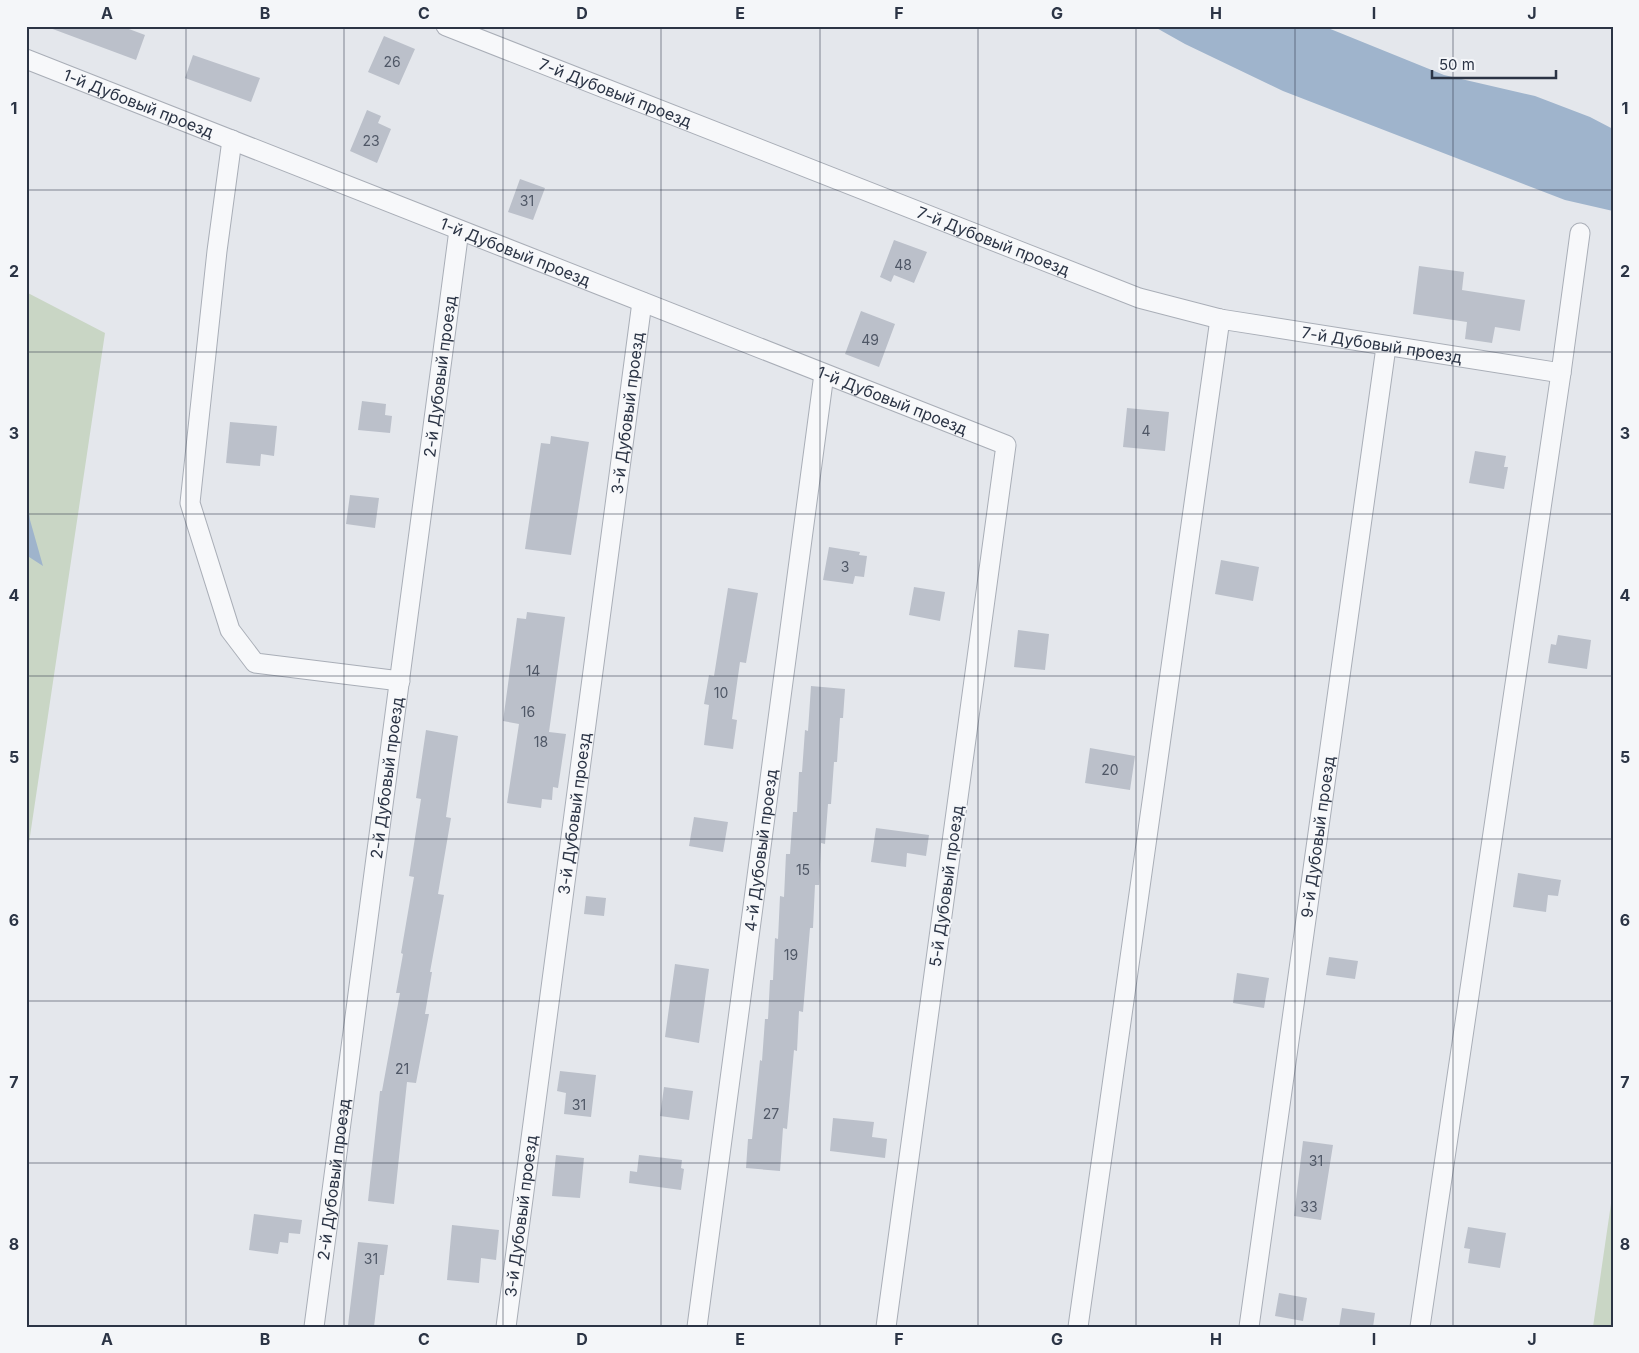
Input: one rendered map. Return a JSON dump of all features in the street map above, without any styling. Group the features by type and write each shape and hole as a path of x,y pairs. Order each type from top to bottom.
{"street":[{"name":"7-й Дубовый проезд","path":"446,26 1139,298 1220,319 1386,347 1561,373"},
{"name":"1-й Дубовый проезд","path":"26,59 1006,446"},
{"path":"232,140 217,251 190,503 230,630 255,663 400,681"},
{"name":"2-й Дубовый проезд","path":"314,1327 459,230"},
{"path":"1420,1327 1580,233"},
{"name":"3-й Дубовый проезд","path":"506,1327 642,302"},
{"path":"1078,1327 1220,319"},
{"name":"9-й Дубовый проезд","path":"1249,1327 1386,347"},
{"name":"4-й Дубовый проезд","path":"697,1327 824,374"},
{"name":"5-й Дубовый проезд","path":"886,1327 1006,446"}],"green space":[{"path":"26,292 105,333 26,863"},
{"path":"1613,1190 1613,1327 1593,1327"}],"water":[{"path":"1153,26 1323,26 1444,75 1535,96 1590,117 1613,129 1613,211 1565,200 1283,91 1185,44"},
{"path":"26,489 30,520 43,566 26,555"}],"building":[{"path":"50,26 121,26 145,35 136,60 50,28"},
{"path":"384,36 415,49 399,85 368,72"},
{"path":"193,55 260,78 251,102 185,78"},
{"path":"367,110 381,116 378,123 391,129 377,163 350,151"},
{"path":"520,179 545,188 533,220 508,212"},
{"path":"894,240 927,252 914,283 894,275 891,282 880,277"},
{"path":"1419,266 1464,272 1462,290 1525,300 1520,331 1495,327 1492,343 1465,339 1467,322 1413,314"},
{"path":"861,311 895,324 879,367 845,354"},
{"path":"362,401 386,404 385,415 392,416 390,433 358,430"},
{"path":"1127,408 1169,412 1165,451 1123,447"},
{"path":"230,422 277,426 274,456 261,454 260,466 226,463"},
{"path":"551,436 589,442 571,555 525,549 541,443 550,444"},
{"path":"1475,451 1506,456 1504,467 1508,467 1504,489 1469,483"},
{"path":"350,495 379,498 375,528 346,524"},
{"path":"829,547 860,552 859,555 867,556 864,577 855,576 853,584 823,580"},
{"path":"1221,560 1259,567 1253,601 1215,594"},
{"path":"914,587 945,592 940,621 909,615"},
{"path":"728,588 758,593 746,663 740,662 732,719 737,720 733,749 704,745 709,705 704,704 709,675 714,676"},
{"path":"527,612 565,617 549,732 566,734 558,788 553,787 552,800 542,799 541,808 507,803 519,724 503,721 517,618 526,619"},
{"path":"1018,630 1049,634 1045,670 1014,667"},
{"path":"1558,635 1591,640 1587,669 1548,663 1551,644 1556,645"},
{"path":"811,686 845,689 843,718 840,718 837,762 834,762 831,804 828,804 825,844 821,843 819,885 815,885 813,928 810,928 803,1012 799,1011 797,1051 794,1050 787,1129 783,1128 780,1171 746,1168 748,1139 752,1139 760,1060 762,1061 765,1019 768,1019 770,980 773,980 775,938 778,939 780,896 784,897 786,854 790,854 793,812 797,812 799,772 802,772 805,730 808,731"},
{"path":"426,730 458,736 446,817 451,818 438,894 444,895 430,972 432,972 425,1014 429,1014 416,1083 407,1082 394,1204 368,1201 380,1091 382,1091 400,993 396,993 414,877 409,876 421,799 416,798"},
{"path":"1090,748 1135,756 1130,790 1085,783"},
{"path":"694,817 728,822 723,852 689,846"},
{"path":"876,828 929,835 926,856 907,853 906,867 871,862"},
{"path":"1518,873 1561,880 1558,896 1548,895 1546,912 1513,907"},
{"path":"586,896 606,898 604,916 584,914"},
{"path":"1329,957 1358,961 1355,979 1326,975"},
{"path":"675,964 709,969 699,1043 665,1037"},
{"path":"1237,973 1269,978 1264,1008 1233,1003"},
{"path":"560,1071 596,1075 591,1117 564,1114 566,1093 557,1091"},
{"path":"664,1087 693,1091 689,1120 660,1116"},
{"path":"833,1118 874,1122 872,1137 887,1139 885,1158 830,1151"},
{"path":"1303,1141 1333,1145 1321,1220 1294,1216"},
{"path":"556,1155 584,1158 580,1198 552,1196"},
{"path":"639,1155 682,1160 681,1168 684,1169 681,1190 629,1183 630,1171 637,1172"},
{"path":"254,1214 302,1220 300,1234 289,1233 288,1243 280,1242 278,1254 249,1250"},
{"path":"452,1225 499,1230 496,1260 481,1258 479,1283 447,1280"},
{"path":"1468,1227 1506,1233 1500,1268 1468,1263 1470,1249 1464,1248"},
{"path":"358,1242 388,1245 384,1275 380,1275 374,1327 348,1325"},
{"path":"1279,1293 1307,1298 1303,1321 1275,1316"},
{"path":"1342,1308 1375,1313 1373,1327 1339,1327"}]}
